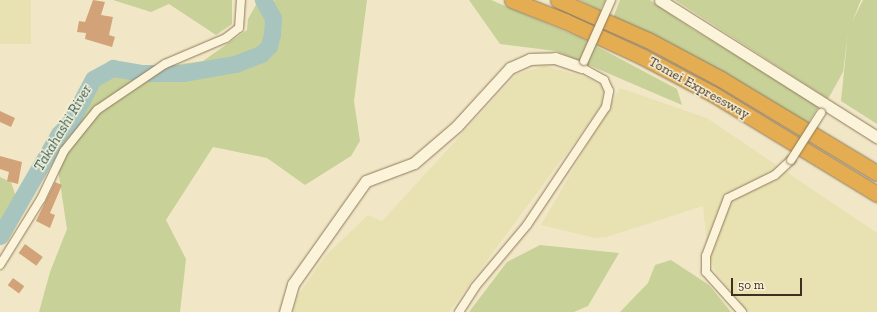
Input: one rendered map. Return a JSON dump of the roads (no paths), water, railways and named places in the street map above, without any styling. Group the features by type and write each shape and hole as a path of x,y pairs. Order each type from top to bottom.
{"highway":[{"name":"Tomei Expressway","path":"512,0 565,21 654,62 752,117 877,194"},
{"name":"Tomei Expressway","path":"558,0 648,40 721,79 877,173"}],"street":[{"path":"0,265 41,199 64,151 97,110 165,64 226,38 239,28 241,0"},
{"path":"582,64 611,0"},
{"path":"660,0 824,109 877,137"},
{"path":"285,312 294,284 366,181 414,163 457,126 510,68 530,59 555,58 582,64 604,80 609,91 606,107 527,225 475,287 459,312"},
{"path":"742,312 706,272 706,256 728,198 775,175 791,160 824,109"}],"waterway":[{"name":"Takahashi River","path":"0,236 59,134 71,121 93,79 113,68 140,73 183,73 235,64 261,54 269,46 272,34 273,18 263,0"}]}
